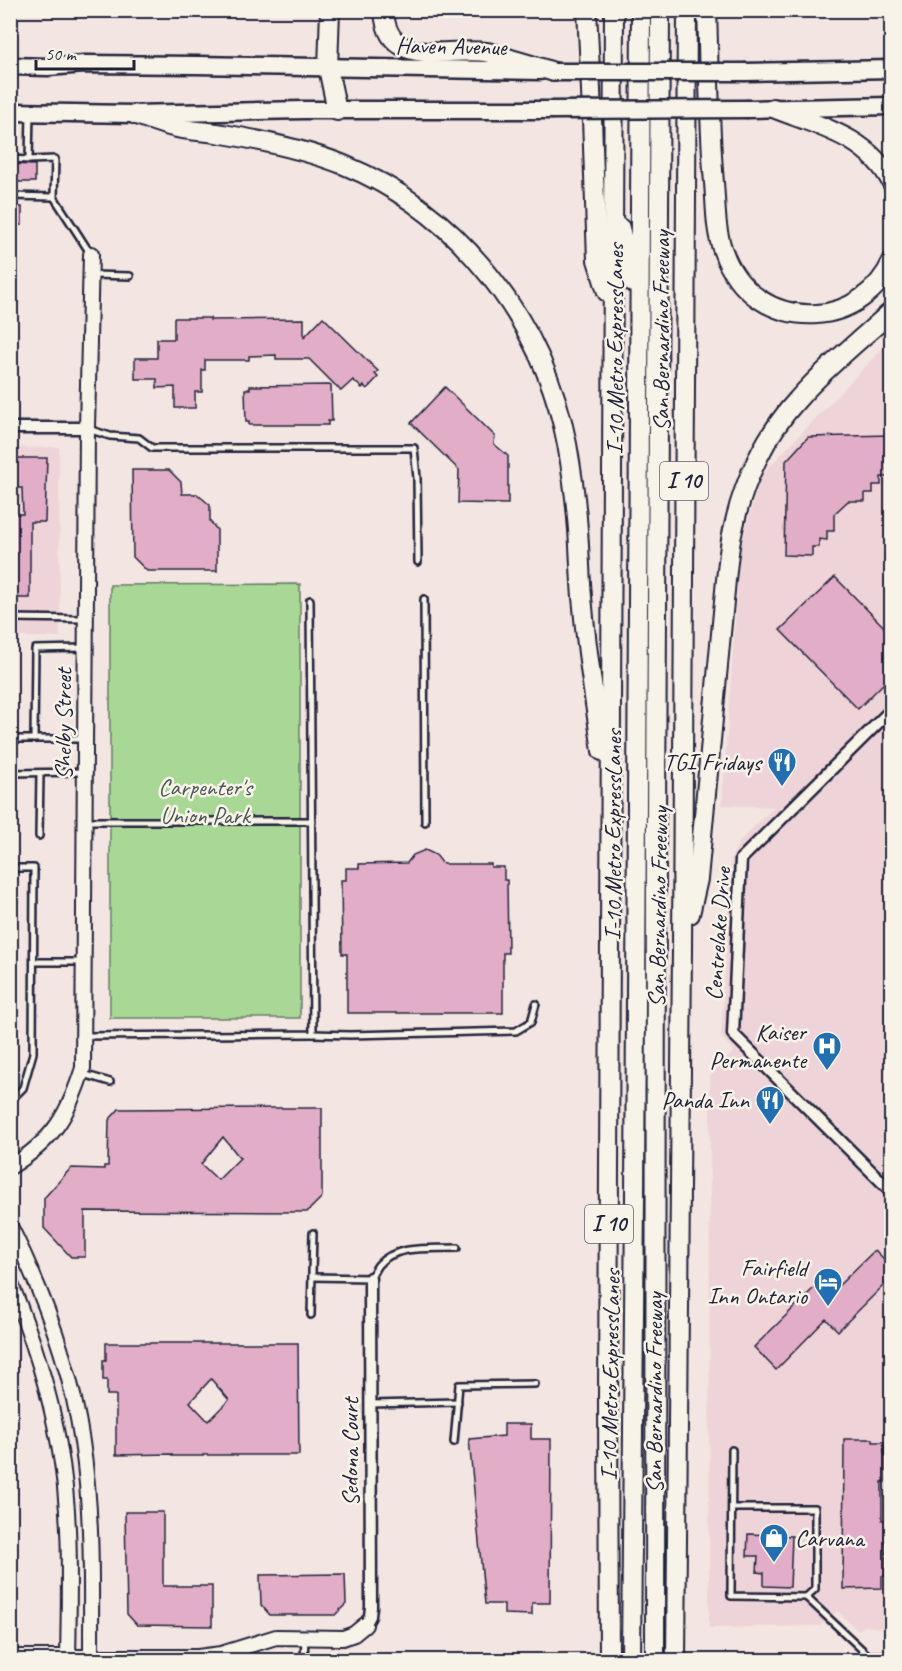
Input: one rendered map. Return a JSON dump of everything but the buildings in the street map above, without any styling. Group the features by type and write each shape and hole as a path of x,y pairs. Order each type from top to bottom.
{"highway":[{"path":"330,10 328,68 337,111"},
{"path":"384,10 386,25 390,33 404,48 425,52 486,52 554,72"},
{"path":"586,10 590,57 597,260 613,312"},
{"name":"San Bernardino Freeway","path":"609,1660 608,1366 614,10"},
{"name":"I-10 Metro ExpressLanes","path":"631,1660 636,1199 641,10"},
{"name":"I-10 Metro ExpressLanes","path":"655,1660 660,10"},
{"name":"San Bernardino Freeway","path":"676,1660 687,10"},
{"path":"707,10 716,215 722,249 737,278 756,298 779,310 800,314 823,313 844,308 864,296 879,282 891,261"},
{"path":"773,108 856,142 873,156 891,183"},
{"path":"134,114 177,128 255,140 302,151 345,166 400,195 438,221 473,256 506,297 530,336 544,367 560,411 567,442 576,504 582,606 611,821"},
{"path":"613,197 640,315"},
{"path":"682,951 698,879 726,580 732,531 740,502 765,444 781,420 814,382 891,311"}],"main road":[{"name":"Haven Avenue","path":"10,66 197,65 554,72 891,69"},
{"path":"10,112 134,114 891,106"}],"street":[{"name":"Shelby Street","path":"10,1167 26,1158 47,1138 63,1118 75,1096 83,1068 87,428 91,254"},
{"path":"10,428 87,428"},
{"name":"Centrelake Drive","path":"891,709 741,860 733,1034 891,1192"},
{"path":"10,1226 31,1268 55,1332 71,1386 82,1441 91,1548 91,1659"},
{"name":"Sedona Court","path":"365,1625 370,1616 371,1606 370,1278"},
{"path":"10,1282 36,1351 59,1446 68,1544 68,1659"},
{"path":"10,1657 68,1659 198,1657 221,1654 276,1637 343,1638 354,1634 365,1625"},
{"path":"870,1659 891,1658"}],"lane":[{"path":"28,160 30,112"},
{"path":"10,159 54,159 54,196 91,254"},
{"path":"10,196 54,196"},
{"path":"90,275 130,276"},
{"path":"87,428 110,435 139,438 152,448 414,448 417,478 418,562"},
{"path":"424,599 425,822"},
{"path":"310,600 313,1034"},
{"path":"10,618 86,619"},
{"path":"34,739 35,649 86,648"},
{"path":"10,739 85,739"},
{"path":"10,773 85,772"},
{"path":"39,836 40,773"},
{"path":"85,821 312,821"},
{"path":"10,868 34,868 33,1053 23,1088 10,1101"},
{"path":"34,962 84,962"},
{"path":"83,1036 374,1035 516,1031 531,1022 536,1005"},
{"path":"82,1073 110,1082"},
{"path":"311,1315 313,1233"},
{"path":"312,1277 370,1278 379,1263 406,1250 457,1248"},
{"path":"454,1442 459,1385 535,1384"},
{"path":"370,1404 458,1402"},
{"path":"732,1450 731,1596 806,1597 870,1659"},
{"path":"732,1508 815,1508 814,1589 806,1597"},
{"path":"304,1660 305,1637"},
{"path":"243,1647 249,1660"}],"shaded area":[{"path":"883,348 892,357 891,1631 865,1626 857,1630 837,1611 820,1626 709,1628 710,1064 721,1064 734,1051 721,1037 731,859 739,842 774,807 722,805 740,550 761,475"},
{"path":"59,447 60,637 11,637 10,448"}],"green space":[{"name":"Carpenter's Union Park","path":"300,584 300,1018 110,1018 110,585"}],"place":[{"name":"TGI Fridays","path":"782,788"},
{"name":"Kaiser Permanente","path":"827,1072"},
{"name":"Panda Inn","path":"770,1126"},
{"name":"Fairfield Inn Ontario","path":"828,1308"},
{"name":"Carvana","path":"774,1564"}]}
